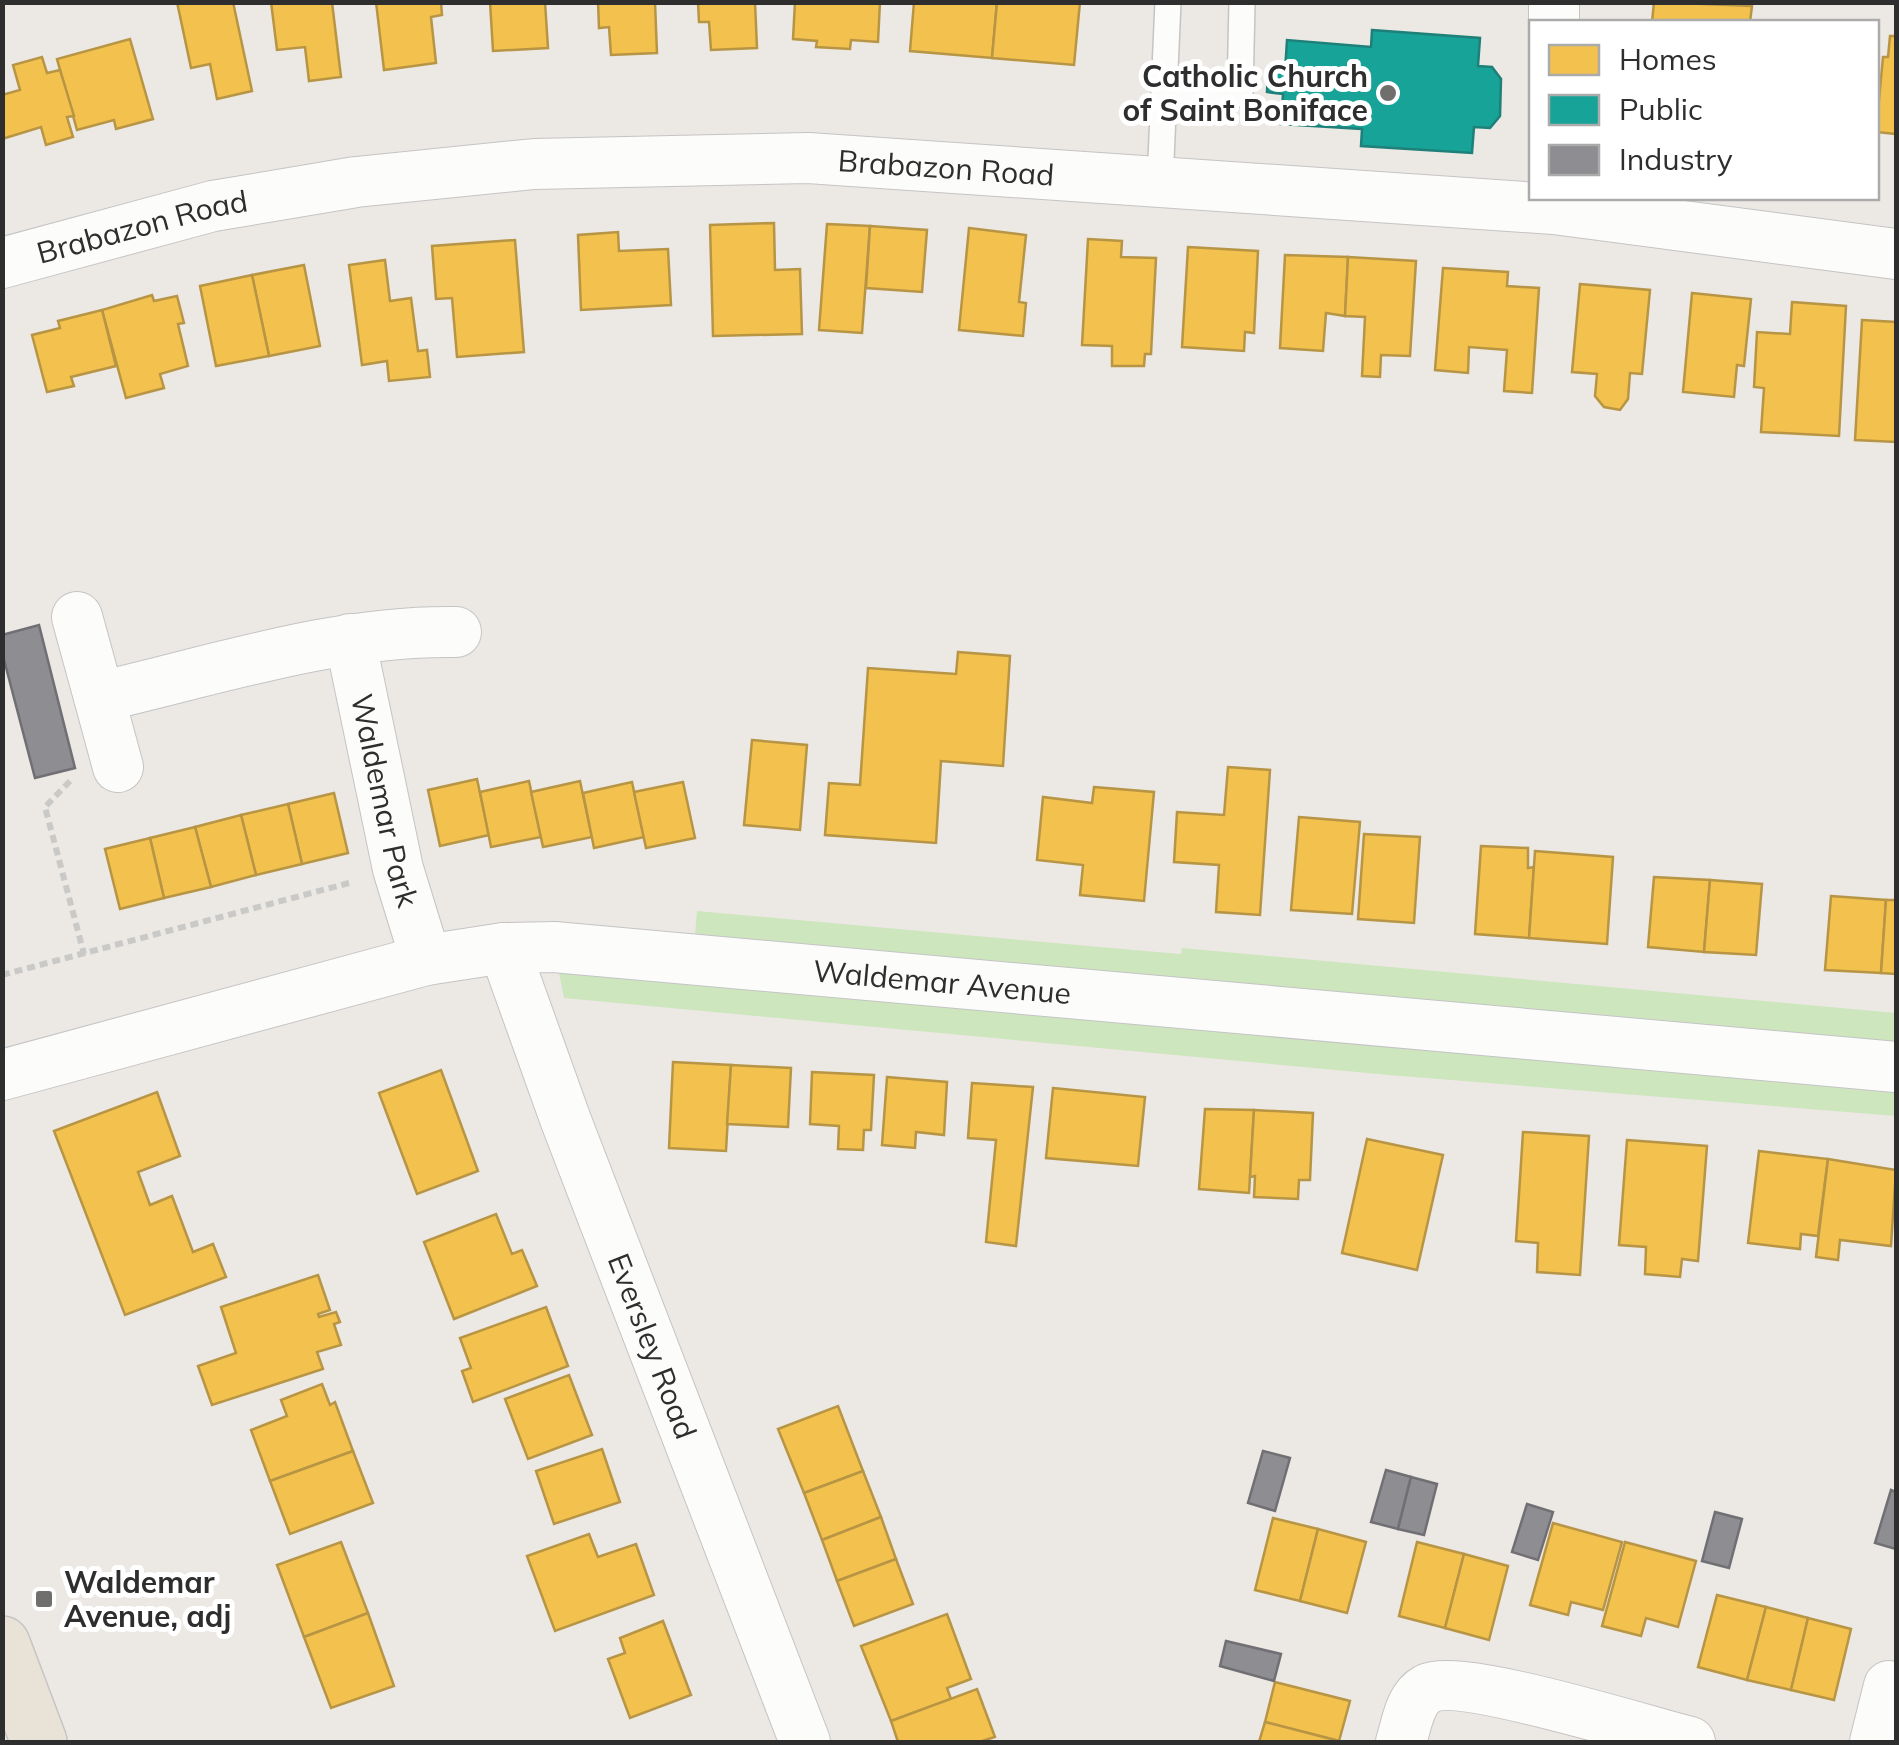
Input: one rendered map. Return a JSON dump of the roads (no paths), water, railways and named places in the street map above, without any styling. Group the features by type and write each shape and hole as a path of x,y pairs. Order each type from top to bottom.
{"highway":[{"path":"4,1650 39,1742"}],"street":[{"name":"Brabazon Road","path":"2,263 213,206 356,182 534,164 808,158 1554,203 1896,254"},
{"path":"77,616 118,767"},
{"path":"99,697 350,640 402,631 456,632"},
{"name":"Waldemar Park","path":"350,640 398,870 426,960"},
{"name":"Waldemar Avenue","path":"2,1074 426,960 504,948 554,947 1896,1067"},
{"name":"Eversley Road","path":"504,948 806,1742"},
{"path":"1401,1742 1414,1700 1429,1688 1447,1684 1486,1689 1690,1742"},
{"path":"1875,1742 1889,1686"}],"lane":[{"path":"1160,182 1168,2"},
{"path":"1166,91 1240,94 1242,2"}],"place":[{"name":"Catholic Church of Saint Boniface","path":"1388,93"},
{"name":"Waldemar Avenue, adj","path":"44,1599"}]}
